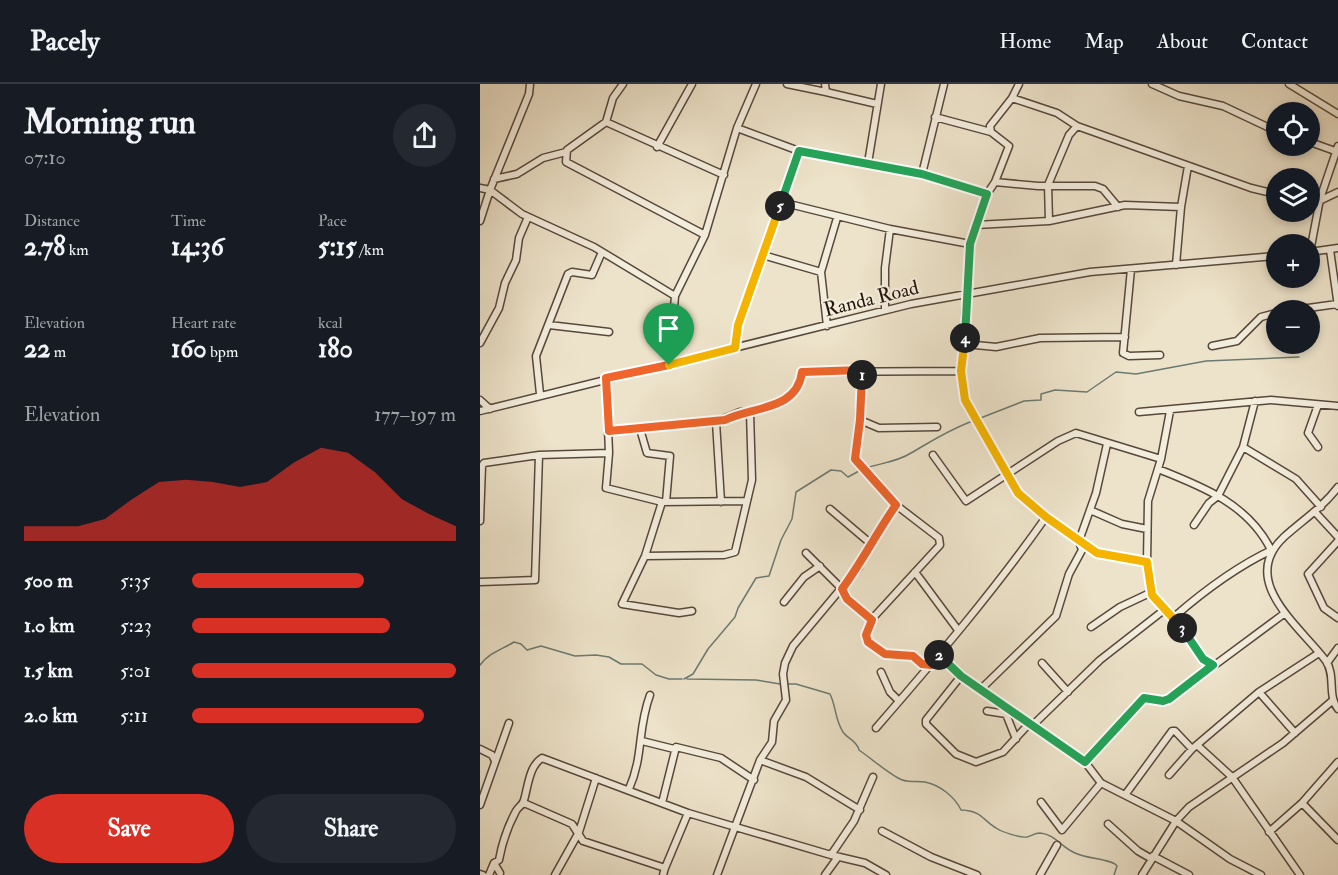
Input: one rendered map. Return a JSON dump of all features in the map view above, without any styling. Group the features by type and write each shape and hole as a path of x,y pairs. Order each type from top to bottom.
{"street":[{"path":"480,222 494,179 529,94 530,84"},
{"path":"494,179 517,174 543,158 566,152 606,122 613,98 623,84"},
{"path":"657,147 692,84"},
{"path":"669,365 675,296 705,236 737,128 756,84"},
{"path":"787,84 877,104"},
{"path":"825,84 826,92"},
{"path":"868,163 881,84"},
{"path":"922,174 934,117 944,84"},
{"path":"991,132 990,126 1012,98 1019,84"},
{"path":"1152,84 1179,96 1223,106 1266,125"},
{"path":"1289,84 1338,114"},
{"path":"1012,98 1057,113 1077,126 1188,166 1266,191"},
{"path":"934,117 991,132 1009,146 995,182 987,194 970,244 969,293 961,371 967,406 1018,493 1046,517 1103,555 1147,562"},
{"path":"606,122 657,147 724,175"},
{"path":"1049,221 1048,185 1070,135 1077,126"},
{"path":"737,128 799,151 922,174 987,194"},
{"path":"1320,144 1337,148 1320,200"},
{"path":"735,348 738,325 799,151"},
{"path":"566,152 566,162"},
{"path":"552,156 705,236"},
{"path":"1176,265 1181,207 1188,166"},
{"path":"995,182 1086,185 1103,189 1118,207"},
{"path":"480,188 490,190 528,217 602,252 675,296"},
{"path":"1320,200 1338,192"},
{"path":"782,202 890,230 970,244"},
{"path":"976,225 1049,221 1118,207 1181,207"},
{"path":"480,343 499,308 505,283 516,260 519,238 528,217"},
{"path":"827,326 821,272 837,218"},
{"path":"885,310 885,268 890,230"},
{"path":"1320,251 1338,248"},
{"path":"1320,307 1338,305 1330,250"},
{"path":"540,394 536,362 568,274 572,272 592,275 602,252"},
{"path":"762,255 821,272"},
{"name":"Randa Road","path":"480,411 540,394 669,365 885,310 969,293 1090,272 1266,257"},
{"path":"1131,269 1125,355 1160,355"},
{"path":"1212,346 1237,341 1261,317 1266,316"},
{"path":"549,325 609,332"},
{"path":"965,344 996,347 1040,338 1125,337"},
{"path":"862,370 856,462 896,505 940,542 940,545 872,620 866,635 868,642 888,655 913,656 922,664 931,665"},
{"path":"609,431 716,422 740,412 750,412 788,400 797,391 802,372 961,371"},
{"path":"606,378 609,431 606,488 664,502 747,501"},
{"path":"480,400 490,409"},
{"path":"1194,525 1209,503 1218,496 1243,447 1255,401"},
{"path":"1139,412 1170,411 1255,401 1338,406"},
{"path":"1318,405 1308,433 1318,447"},
{"path":"1170,411 1161,459 1148,501 1147,562 1152,592 1164,610 1174,617 1203,659 1213,665"},
{"path":"645,556 731,555 735,552 752,480 750,412"},
{"path":"860,420 879,428 937,427"},
{"path":"716,422 721,502"},
{"path":"640,429 647,453 670,456 664,502 645,556 622,604 679,613 692,611"},
{"path":"933,456 966,501 1006,473 1058,441 1076,433 1086,434 1107,444 1161,459"},
{"path":"981,689 1056,616 1069,574 1082,550 1079,541 1096,493 1107,444"},
{"path":"1243,447 1296,479 1321,507"},
{"path":"480,521 481,466 484,463 539,456 609,453"},
{"path":"480,582 535,580 539,456"},
{"path":"1158,470 1218,496 1255,522 1273,550"},
{"path":"1337,489 1321,507 1283,538 1273,550 1268,564 1267,578 1271,592 1285,613 1327,663 1332,700 1338,709"},
{"path":"718,874 760,760 772,742 774,721 786,700 783,675 789,654 796,641 859,567 870,543 896,505"},
{"path":"830,509 870,543"},
{"path":"1090,510 1122,524 1147,529"},
{"path":"1314,512 1338,539 1308,574 1324,608 1338,618"},
{"path":"876,728 940,655 1014,562 1046,517"},
{"path":"1174,617 1201,593 1241,565 1273,550"},
{"path":"806,553 842,589 847,599 872,620"},
{"path":"784,602 804,577 820,566"},
{"path":"915,572 958,630"},
{"path":"1091,627 1120,608 1152,592"},
{"path":"961,676 926,720 927,728 956,754 973,762 1003,752 1100,660 1164,610"},
{"path":"1085,762 1144,698 1163,701 1169,699 1285,613"},
{"path":"1327,663 1338,648"},
{"path":"1169,776 1195,747 1259,692 1319,653"},
{"path":"940,655 961,676 1034,724 1085,762 1101,783 1176,821 1230,859 1262,875"},
{"path":"1042,663 1068,692"},
{"path":"881,672 890,692 899,701"},
{"path":"1259,692 1295,733"},
{"path":"629,789 638,768 642,720 650,695"},
{"path":"1142,875 1176,821 1190,807 1295,733 1332,700"},
{"path":"987,711 1006,714 1016,739"},
{"path":"480,805 509,723"},
{"path":"1125,795 1172,731 1175,731 1232,777 1300,875"},
{"path":"642,741 674,749 679,746 721,758 754,780"},
{"path":"480,749 492,755 495,762"},
{"path":"662,803 674,749"},
{"path":"489,875 494,863 499,860 503,839 515,812 524,803 526,787 539,759 551,760 736,829 865,863 886,875"},
{"path":"760,760 806,777 860,810"},
{"path":"1269,832 1302,803 1338,762"},
{"path":"831,855 860,810 873,777"},
{"path":"555,875 579,832 596,778"},
{"path":"1041,802 1062,831 1101,783"},
{"path":"524,803 565,820 579,832 583,840 664,871 688,813"},
{"path":"1302,803 1338,840"},
{"path":"1108,824 1138,851 1189,875"},
{"path":"882,831 931,857 977,875"},
{"path":"1040,875 1057,845"},
{"path":"825,875 838,857"},
{"path":"494,863 501,874"}],"waterway":[{"path":"978,419 1024,401 1041,400 1041,394 1055,390 1087,392 1116,372 1136,374 1206,361 1299,357"},
{"path":"866,468 906,456 949,431 973,421"},
{"path":"684,679 693,674 708,649 735,617 756,578 769,576 781,540 792,519 796,492 831,470 841,471 848,477 859,471"},
{"path":"480,665 492,654 514,642 521,644 527,650 541,646 575,656 596,655 609,657 621,664 642,664 656,675 669,679 682,679"},
{"path":"687,679 756,680 780,684"},
{"path":"785,684 796,684 830,694 838,723 843,732 859,750 898,778 936,786 951,796 961,810 978,814 1002,831 1024,837 1038,833 1045,834 1075,853 1115,864 1117,866 1114,875"}],"route":[{"path":"799,151 922,174 987,194 970,244 969,293 961,371 963,394 967,406 1018,493 1034,507 1097,553 1147,562 1152,595 1164,610 1174,617 1203,659 1213,665 1169,699 1163,701 1150,696 1144,698 1085,762 1034,724 961,676 940,655 931,665 926,665 913,656 885,654 868,642 866,631 872,620 847,599 842,589 859,567 870,543 896,505 855,459 856,435 860,420 862,370 802,372 797,391 788,400 750,412 740,412 725,420 609,431 606,378 669,365 735,348 738,325 799,151"}]}
